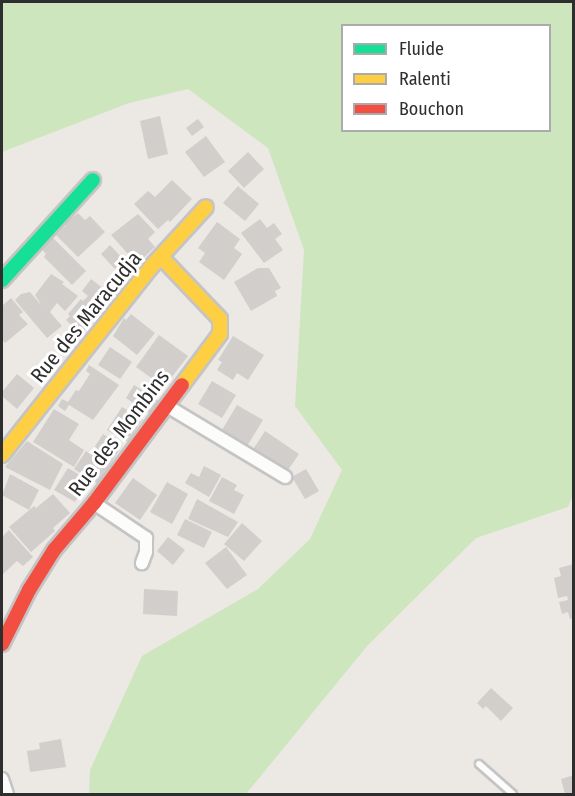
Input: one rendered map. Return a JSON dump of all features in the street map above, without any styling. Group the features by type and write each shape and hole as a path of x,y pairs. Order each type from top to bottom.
{"street":[{"path":"2,280 93,180"},
{"name":"Rue des Maracudja","path":"2,455 151,267 162,258 206,207"},
{"name":"Rue des Mombins","path":"2,644 43,567 94,503 220,334 220,319 162,258"},
{"path":"167,406 285,477"},
{"path":"94,503 146,538 146,552 142,562"},
{"path":"2,779 7,795"}],"lane":[{"path":"479,764 513,795"}],"green space":[{"path":"2,2 573,2 573,495 568,507 476,538 368,645 246,794 89,794 90,770 142,656 258,589 310,539 342,470 295,406 304,250 268,148 188,89 129,103 2,152"}],"building":[{"path":"160,116 168,154 148,159 140,121"},
{"path":"198,119 204,127 192,136 186,128"},
{"path":"206,136 225,162 204,177 185,152"},
{"path":"248,152 264,169 244,188 228,171"},
{"path":"172,180 192,199 170,222 168,220 158,229 134,204 148,191 155,197"},
{"path":"238,186 259,204 245,221 223,203"},
{"path":"78,213 85,220 90,216 105,232 78,257 56,235 66,225 64,224"},
{"path":"138,214 155,232 148,239 155,247 137,264 111,235"},
{"path":"260,219 267,228 274,223 282,234 275,239 283,250 264,263 241,233"},
{"path":"217,222 240,239 234,248 242,254 224,280 199,262 205,253 198,248"},
{"path":"50,235 86,271 72,285 44,257 46,254 39,246"},
{"path":"110,245 124,260 115,269 101,254"},
{"path":"258,268 269,268 281,288 275,291 277,296 251,311 234,282"},
{"path":"51,274 64,282 62,284 78,296 65,311 57,303 50,312 62,326 47,338 15,300 21,294 30,292 42,306 35,295"},
{"path":"91,279 108,292 98,305 103,309 81,334 66,320 70,316 68,314 81,299 83,301 88,296 82,291"},
{"path":"11,298 23,312 19,315 28,324 5,343 2,339 2,306"},
{"path":"131,314 155,333 137,355 113,336 124,318 126,320"},
{"path":"159,335 188,356 164,387 136,367"},
{"path":"233,336 264,355 248,380 237,373 233,380 217,370 222,362 218,360"},
{"path":"110,347 132,362 120,379 98,365"},
{"path":"89,365 119,385 93,420 69,405 65,411 58,406 62,399 68,402 76,390 79,391 90,374 86,371"},
{"path":"17,374 34,388 17,409 2,396 2,392"},
{"path":"212,381 236,395 222,418 198,404"},
{"path":"134,385 159,401 150,414 126,398"},
{"path":"237,405 263,420 247,446 222,430"},
{"path":"122,407 143,419 128,442 107,430"},
{"path":"54,409 79,424 69,440 84,450 74,467 33,442"},
{"path":"265,431 299,454 286,473 252,451"},
{"path":"103,434 122,446 98,484 74,469 86,451 90,454"},
{"path":"27,441 63,464 50,490 5,467"},
{"path":"204,466 221,475 209,497 185,483 191,473 199,477"},
{"path":"68,468 88,480 75,502 54,490"},
{"path":"306,469 319,491 305,499 292,477"},
{"path":"10,474 39,490 29,510 2,495"},
{"path":"222,477 237,485 234,490 244,495 234,514 209,501"},
{"path":"133,478 157,495 140,520 115,503"},
{"path":"167,482 188,494 172,524 150,512"},
{"path":"53,494 70,513 53,528 55,531 31,552 9,527 34,506 36,508"},
{"path":"197,499 238,522 228,537 188,519"},
{"path":"185,519 212,532 204,548 177,535"},
{"path":"242,523 262,541 244,561 224,544"},
{"path":"9,530 33,557 23,566 17,561 2,575 2,537"},
{"path":"168,537 185,550 173,565 157,551"},
{"path":"226,547 247,575 227,589 205,563"},
{"path":"574,564 574,618 570,619 568,612 562,614 559,602 568,600 567,596 558,598 554,578 561,576 559,568"},
{"path":"144,589 178,591 177,616 143,614"},
{"path":"491,688 513,708 501,721 486,706 483,709 477,703"},
{"path":"61,739 66,767 30,772 27,751 40,749 39,743"},
{"path":"574,775 574,794 565,794 561,779"}],"traffic: fast":[{"path":"2,280 93,180"}],"traffic: slow":[{"path":"2,455 151,267 206,207"},
{"path":"162,258 220,319 220,334 182,385"}],"traffic: jam":[{"path":"2,644 29,590 54,550 94,503 182,385"}]}
